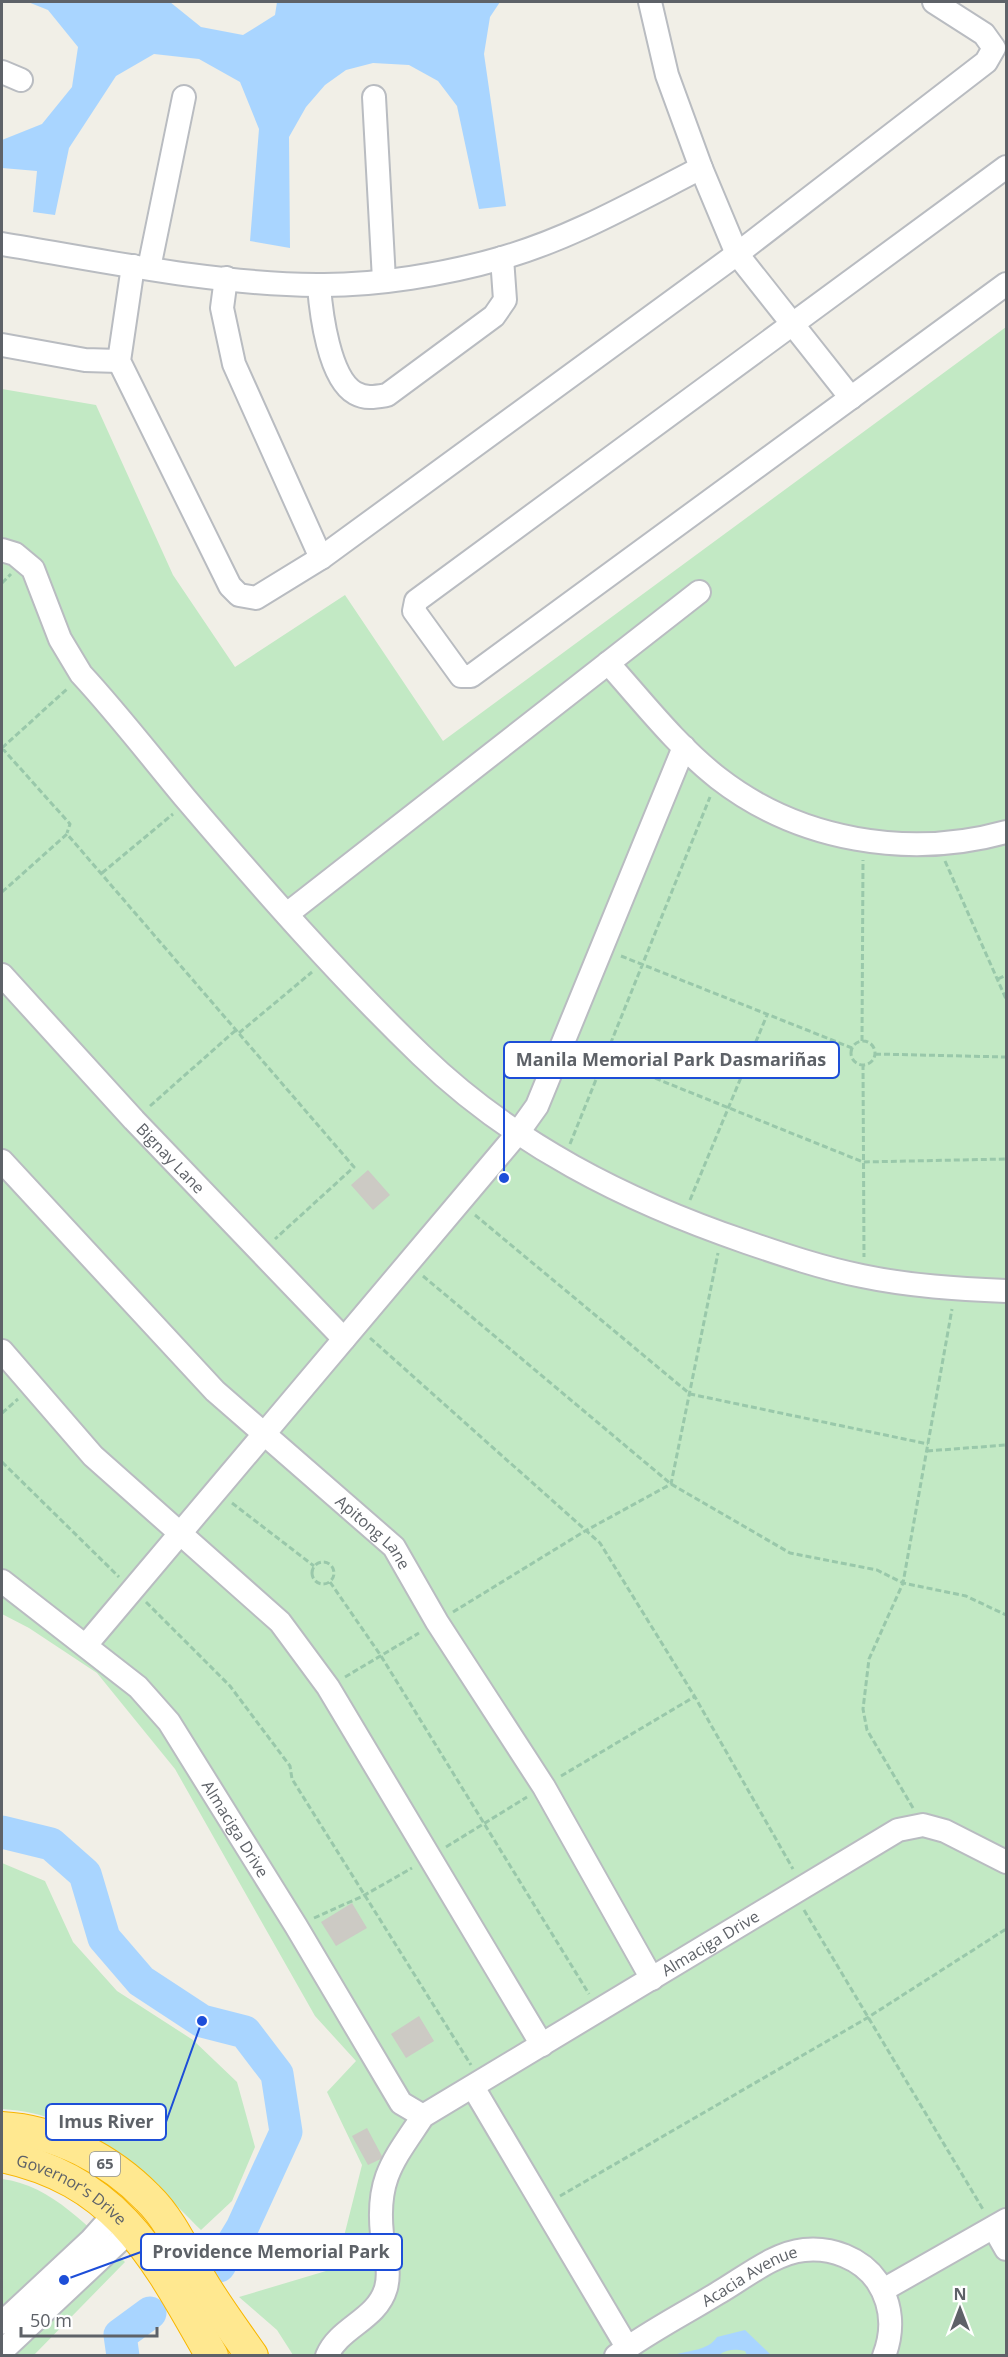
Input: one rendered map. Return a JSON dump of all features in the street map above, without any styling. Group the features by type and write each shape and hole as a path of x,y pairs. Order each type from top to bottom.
{"highway":[{"name":"Governor's Drive","path":"2,2128 44,2134 96,2158 119,2173 149,2199 167,2251 205,2316 252,2355"},
{"name":"Governor's Drive","path":"2,2156 61,2177 167,2251"},
{"name":"Governor's Drive","path":"205,2316 212,2355"}],"street":[{"path":"650,2 668,75 700,168 737,254 850,398"},
{"path":"184,97 119,361 230,586 239,595 256,598 321,558 737,254 986,62 994,48 984,34 934,2"},
{"path":"374,97 384,280"},
{"path":"1006,167 416,601 414,611 461,676 471,676 1006,284"},
{"path":"2,244 141,267 226,278 318,286 384,280 502,258 579,230 700,168"},
{"path":"318,286 324,335 344,383 355,393 370,398 387,395 494,316 506,300 502,258"},
{"path":"226,278 222,308 234,364 321,558"},
{"path":"2,345 85,360 119,361"},
{"path":"2,550 15,555 33,570 60,639 82,675 286,914 423,1058 518,1134 563,1162 620,1191 682,1218 814,1265 864,1277 956,1288 1006,1291"},
{"path":"286,914 699,592"},
{"path":"608,663 684,747 718,778 779,815 810,827 863,840 913,845 985,838 1006,832"},
{"path":"86,1645 518,1134 537,1106 684,747"},
{"name":"Bignay Lane","path":"2,975 134,1120 260,1252 350,1332"},
{"name":"Apitong Lane","path":"2,1161 215,1391 394,1547 437,1622 543,1787 652,1979"},
{"path":"2,1351 93,1455 280,1622 328,1688 542,2045"},
{"name":"Almaciga Drive","path":"2,1581 138,1688 169,1722 296,1926 400,2103 423,2116"},
{"path":"923,1825 945,1831 1006,1862"},
{"name":"Almaciga Drive","path":"327,2355 334,2343 379,2306 386,2287 389,2269 381,2223 381,2193 385,2178 396,2156 423,2116 898,1830 923,1825"},
{"path":"477,2084 622,2351"},
{"path":"5,2334 91,2240 124,2220"},
{"path":"883,2290 1000,2224 1006,2249"},
{"name":"Acacia Avenue","path":"622,2351 773,2261 804,2250 828,2250 854,2260 873,2276 883,2290 891,2317 889,2344 884,2355"}],"path":[{"path":"2,892 67,834 70,824 2,748 82,675"},
{"path":"563,1162 718,778"},
{"path":"102,874 188,801"},
{"path":"67,834 354,1167 260,1252"},
{"path":"862,1041 863,840"},
{"path":"937,844 1006,999"},
{"path":"602,949 852,1048"},
{"path":"134,1120 327,959"},
{"path":"998,979 1006,975"},
{"path":"682,1218 767,1014"},
{"path":"852,1048 862,1041"},
{"path":"852,1048 853,1059 863,1064 870,1063 875,1054 872,1044 862,1041"},
{"path":"875,1054 1006,1057"},
{"path":"605,1058 863,1162 1006,1160"},
{"path":"863,1064 864,1277"},
{"path":"460,1202 690,1394 928,1444"},
{"path":"328,1688 585,1531 671,1484 722,1233"},
{"path":"408,1263 671,1484 790,1553 877,1570 903,1583 966,1596 1006,1615"},
{"path":"923,1825 864,1720 869,1659 903,1583 956,1288"},
{"path":"350,1332 600,1543 695,1697 867,2018 1000,2224"},
{"path":"927,1451 1006,1445"},
{"path":"2,1462 132,1590 159,1612 230,1686 290,1767 292,1779 477,2084"},
{"path":"216,1490 314,1566"},
{"path":"320,1562 331,1565 334,1572 330,1582 323,1584 316,1582 311,1573 314,1566 320,1562"},
{"path":"330,1582 381,1656 599,2011"},
{"path":"296,1926 363,1896 695,1697"},
{"path":"543,2205 867,2018 1006,1929"}],"green space":[{"path":"1006,327 1006,2355 293,2355 277,2330 239,2297 336,2268 362,2165 327,2092 356,2061 315,2016 175,1769 97,1673 29,1628 2,1614 2,389 96,405 173,575 235,667 345,595 443,741"},
{"path":"2,1863 45,1881 73,1942 117,1991 193,2040 237,2082 255,2147 232,2201 201,2230 136,2168 88,2134 33,2113 2,2109"},
{"path":"2,2179 20,2183 54,2199 84,2223 125,2262 34,2355 2,2356"}],"water":[{"path":"28,2 170,2 201,27 243,35 275,15 277,2 500,2 490,17 484,54 506,206 479,209 457,106 438,81 409,65 373,63 346,70 325,85 306,107 289,137 290,248 250,241 259,129 240,82 199,59 154,54 116,76 69,148 55,215 33,212 37,171 2,168 2,140 42,124 72,87 78,47 48,10"},
{"path":"745,2330 771,2355 747,2355 745,2351 734,2350 719,2355 674,2355 703,2348 717,2337"}],"building":[{"path":"368,1170 390,1195 373,1210 351,1185"},
{"path":"352,1903 367,1928 336,1946 321,1922"},
{"path":"419,2016 434,2041 406,2058 391,2034"},
{"path":"367,2128 383,2158 368,2165 352,2136"}],"waterway":[{"path":"2,1832 51,1844 85,1874 104,1938 141,1981 202,2021 245,2032 277,2074 286,2132 242,2228 219,2266"},
{"path":"123,2356 120,2335 150,2313"}],"place":[{"name":"Manila Memorial Park Dasmariñas","path":"504,1178"},
{"name":"Imus River","path":"202,2021"},
{"name":"Providence Memorial Park","path":"64,2280"}]}
